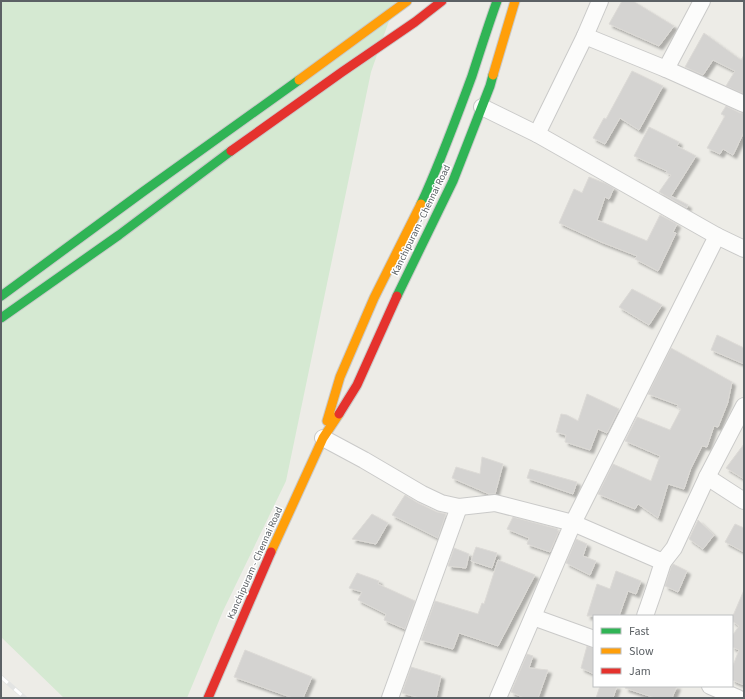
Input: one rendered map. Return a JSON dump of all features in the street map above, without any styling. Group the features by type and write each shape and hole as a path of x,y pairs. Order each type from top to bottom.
{"main road":[{"path":"1,296 407,1"},
{"path":"1,318 119,235 218,160 415,22 442,1"},
{"name":"Kanchipuram - Chennai Road","path":"323,438 330,406 340,377 374,298 416,216 433,179 498,1"},
{"name":"Kanchipuram - Chennai Road","path":"208,698 323,438 343,409 356,385 403,282 453,181 490,86 515,1"}],"street":[{"path":"537,134 585,36 600,1"},
{"path":"666,69 702,1"},
{"path":"585,36 666,69 744,104"},
{"path":"482,107 537,134 717,236 744,248"},
{"path":"499,698 573,523 717,236"},
{"path":"645,615 663,562 674,548 707,477 744,406"},
{"path":"323,438 422,494 441,503 459,508 495,503 573,523 663,562"},
{"path":"707,477 744,501"},
{"path":"390,698 459,508"},
{"path":"532,617 593,639"},
{"path":"712,687 738,698"}],"green space":[{"path":"1,1 396,1 371,72 286,481 223,611 187,698 64,698 1,637"}],"building":[{"path":"622,1 633,1 674,26 659,46 609,24"},
{"path":"704,33 741,60 744,55 744,94 726,86 735,71 713,60 703,75 685,67"},
{"path":"632,71 663,86 639,130 620,118 605,144 593,138 604,118 606,119"},
{"path":"726,106 740,113 744,113 744,132 733,155 723,149 720,154 707,148 725,116 721,114"},
{"path":"649,127 679,142 677,146 696,156 671,196 688,205 687,208 659,192 671,175 666,173 667,171 634,156"},
{"path":"589,177 614,188 609,199 605,197 597,220 647,241 660,215 677,224 673,232 676,233 658,271 635,259 637,256 559,223 574,189 582,193"},
{"path":"632,289 662,305 649,325 619,307"},
{"path":"717,335 744,348 744,364 711,350"},
{"path":"671,348 732,382 728,402 718,427 714,426 707,447 702,446 691,468 684,489 668,484 658,518 638,504 635,509 598,494 613,464 651,481 660,456 625,441 637,417 670,430 681,409 677,407 678,405 648,394"},
{"path":"587,394 619,409 607,433 598,429 590,450 565,442 566,435 556,432 561,414 567,415 578,421"},
{"path":"744,444 744,479 726,468"},
{"path":"482,457 503,464 495,494 489,494 452,478 456,467 480,474"},
{"path":"530,469 577,482 573,494 527,478"},
{"path":"405,495 437,512 446,514 438,538 392,515"},
{"path":"372,514 388,523 376,544 352,539"},
{"path":"513,517 558,529 557,530 559,531 550,552 527,544 529,538 507,529"},
{"path":"698,520 714,535 703,549 689,539"},
{"path":"735,524 744,528 744,552 725,542"},
{"path":"576,539 587,544 583,556 596,561 590,575 566,563"},
{"path":"476,547 497,553 492,568 471,561"},
{"path":"454,548 469,554 466,568 448,566"},
{"path":"498,560 535,575 498,646 459,633 453,649 421,640 435,601 478,614 482,603 484,604"},
{"path":"673,564 687,571 678,592 665,586"},
{"path":"616,571 641,581 636,594 628,591 619,615 587,616 597,584 610,589"},
{"path":"357,573 379,581 378,584 415,601 405,629 384,620 386,614 358,600 362,592 349,588"},
{"path":"744,590 744,685 733,680 733,665 739,650 733,647 733,635 739,626 733,622 733,616"},
{"path":"587,646 593,648 593,674 581,668"},
{"path":"245,650 312,677 303,698 293,698 234,677"},
{"path":"527,654 533,656 529,668 548,670 538,698 524,698 511,692"},
{"path":"411,667 441,676 436,698 420,698 402,693"},
{"path":"600,687 617,687 613,698 596,698"},
{"path":"677,687 672,698 655,698 625,688"}],"railway":[{"path":"1,677 25,698"}],"traffic: fast":[{"path":"421,204 472,76 497,1"},
{"path":"397,296 453,181 493,75"},
{"path":"1,296 299,80"},
{"path":"1,318 119,235 231,151"}],"traffic: slow":[{"path":"299,80 407,1"},
{"path":"493,75 515,1"},
{"path":"327,421 340,377 374,298 421,204"},
{"path":"271,552 323,438 339,414"}],"traffic: jam":[{"path":"231,151 415,22 442,1"},
{"path":"339,414 357,385 397,296"},
{"path":"208,698 271,552"}]}
